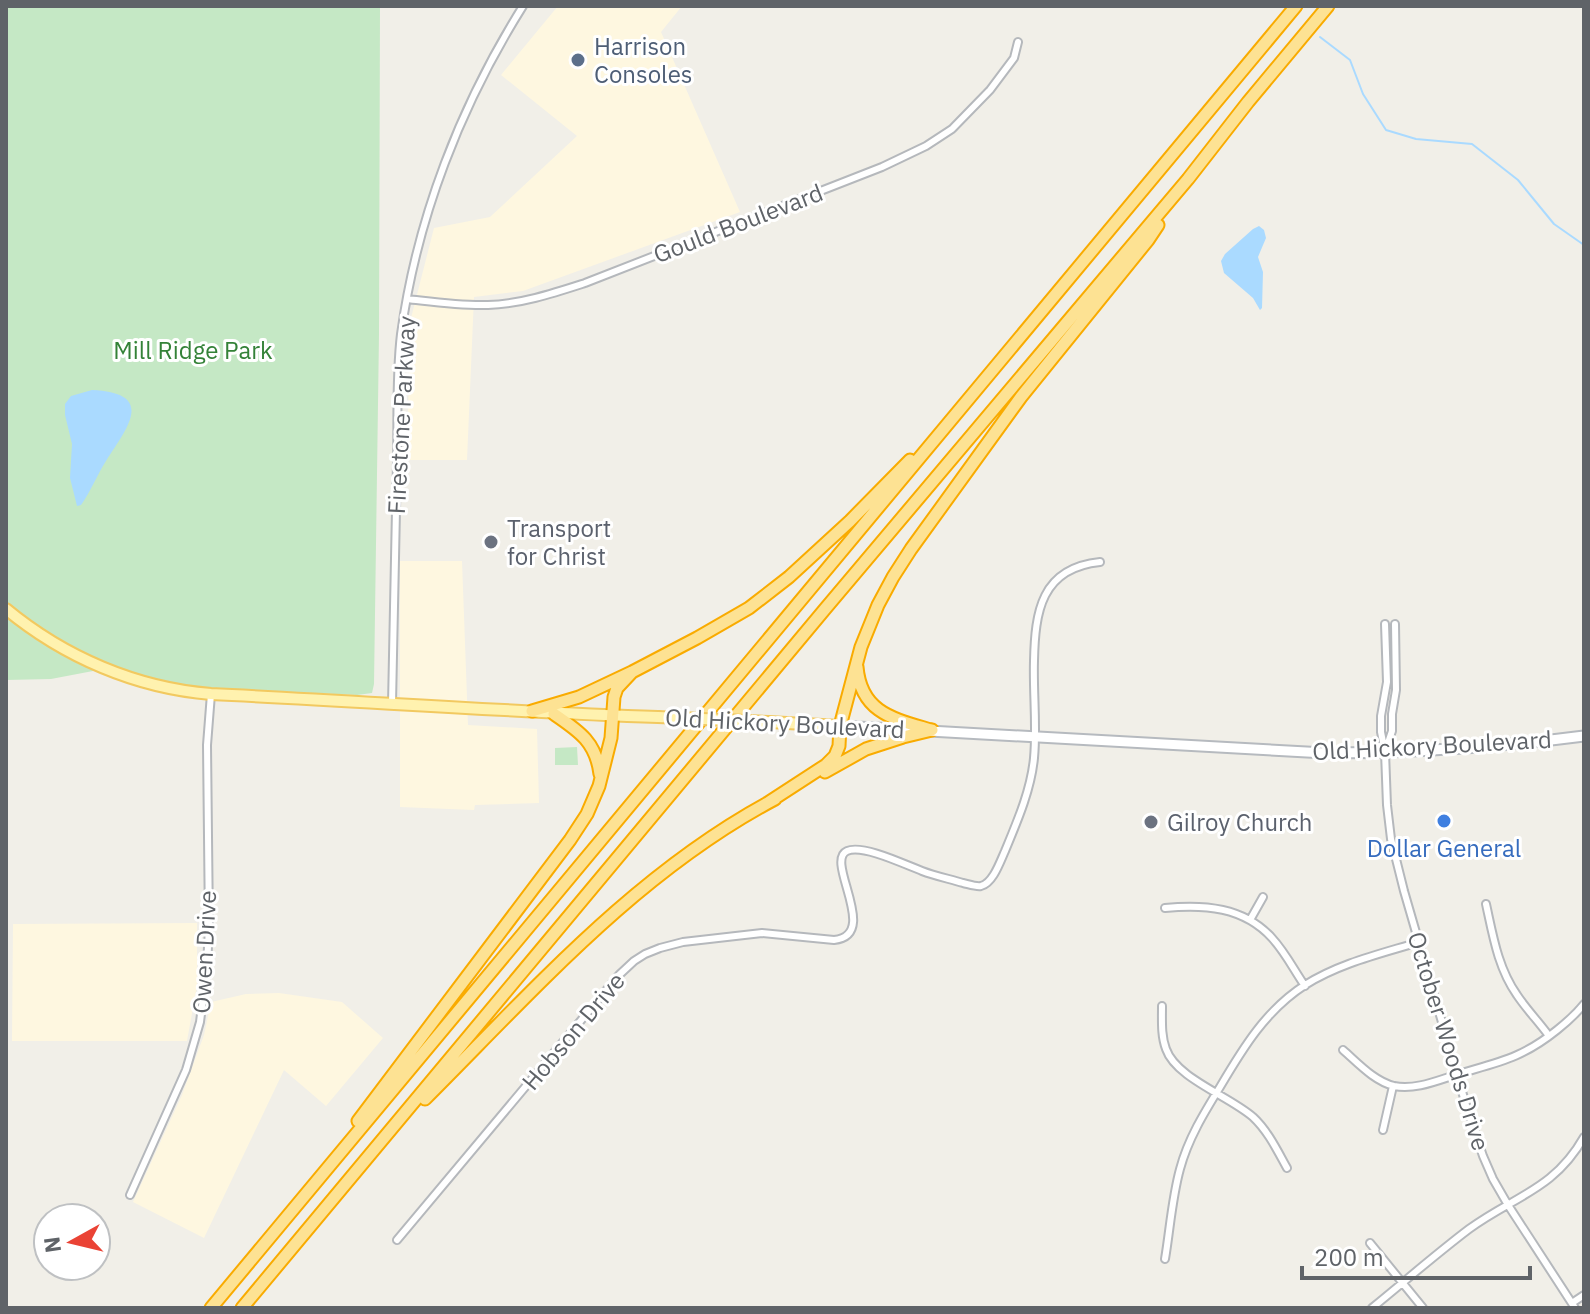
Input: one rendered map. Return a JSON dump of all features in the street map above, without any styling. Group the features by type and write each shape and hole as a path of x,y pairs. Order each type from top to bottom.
{"highway":[{"path":"211,1308 1296,6"},
{"path":"242,1308 1188,179 1328,6"},
{"path":"769,802 833,758 839,746 840,726 858,656 882,597 911,549 1021,397 1148,240 1188,179"},
{"path":"532,711 579,697 632,672 749,608 789,577 850,521 969,399"},
{"path":"858,656 860,685 871,703 886,715 932,730"},
{"path":"270,1237 587,814 599,786 611,738 614,697 617,688 632,672"},
{"path":"554,714 591,745 598,763 599,786"},
{"path":"374,1149 626,901 689,851 769,802 866,749 932,730"}],"main road":[{"name":"Old Hickory Boulevard","path":"6,609 54,643 100,666 165,687 211,694 554,714 932,730 1285,752 1385,752 1584,736"}],"street":[{"name":"Firestone Parkway","path":"392,704 399,365 407,299 424,227 455,138 473,97 523,6"},
{"name":"Gould Boulevard","path":"407,299 488,305 552,293 585,283 882,167 926,146 952,129 1001,78 1014,58 1018,42"},
{"path":"1034,736 1035,636 1040,606 1059,578 1078,567 1100,562"},
{"path":"1385,624 1387,687 1380,724 1385,752"},
{"path":"1385,752 1392,731 1396,693 1395,624"},
{"name":"Owen Drive","path":"130,1195 186,1070 200,1022 209,927 207,745 211,694"},
{"name":"Hobson Drive","path":"397,1240 619,975 640,958 670,945 738,935 771,933 841,939 850,931 853,919 840,861 847,851 869,852 951,880 976,886 984,884 997,869 1021,808 1033,763 1034,736"},
{"name":"October Woods Drive","path":"1385,752 1391,839 1479,1146 1508,1205 1573,1306"},
{"path":"1250,920 1263,897"},
{"path":"1486,904 1498,955 1508,980 1518,998 1549,1036"},
{"path":"1165,908 1207,906 1250,920 1275,942 1305,986"},
{"path":"1165,1259 1181,1163 1193,1133 1256,1029 1305,986 1341,966 1419,942"},
{"path":"1343,1050 1380,1080 1393,1086 1416,1086 1520,1055 1549,1036 1584,1004"},
{"path":"1162,1006 1164,1040 1171,1060 1187,1075 1256,1120 1287,1168"},
{"path":"1383,1130 1393,1086"},
{"path":"1372,1308 1467,1231 1555,1175 1568,1163 1583,1140"},
{"path":"1370,1243 1423,1308"},
{"path":"1573,1306 1584,1295"}],"shaded area":[{"path":"558,6 682,6 661,32 740,212 523,291 474,297 467,460 407,460 410,322 434,228 490,217 577,136 501,75"},
{"path":"400,561 462,561 468,725 537,729 539,803 475,805 474,810 400,807"},
{"path":"197,923 197,986 187,1041 12,1041 13,924"},
{"path":"279,993 342,1002 383,1038 326,1106 284,1070 204,1238 133,1202 182,1095 204,1035 211,1002 246,994"}],"green space":[{"name":"Mill Ridge Park","path":"6,6 380,6 379,334 372,693 357,695 181,686 114,667 51,679 6,680"},
{"path":"577,747 578,765 555,765 555,748"}],"water":[{"path":"1259,226 1266,238 1258,257 1263,272 1260,310 1253,298 1224,273 1221,261 1225,254"},
{"path":"92,390 125,398 131,405 131,414 128,425 88,494 77,506 70,478 72,444 65,404 71,396"}],"waterway":[{"path":"1320,37 1350,60 1363,94 1386,130 1416,139 1472,144 1518,180 1554,224 1584,245"}],"place":[{"name":"Harrison Consoles","path":"578,60"},
{"name":"Transport for Christ","path":"491,542"},
{"name":"Dollar General","path":"1444,821"},
{"name":"Gilroy Church","path":"1151,822"}]}
